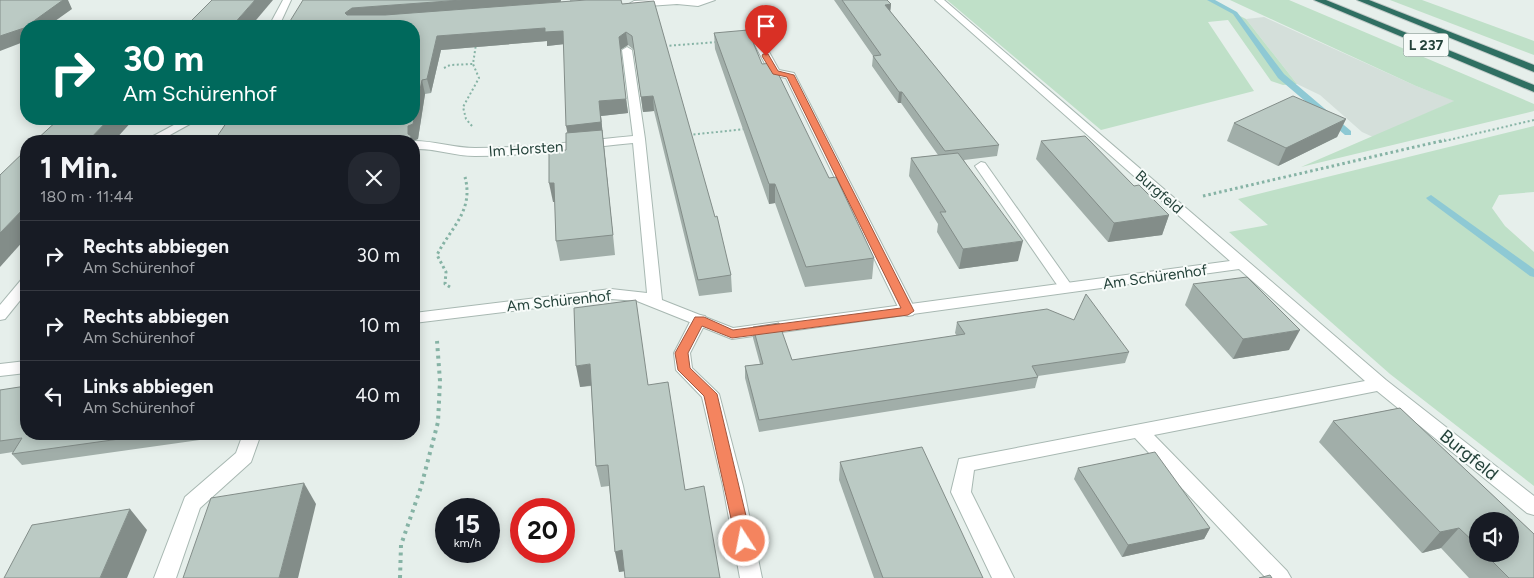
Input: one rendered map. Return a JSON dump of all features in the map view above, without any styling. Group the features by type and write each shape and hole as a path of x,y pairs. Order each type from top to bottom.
{"highway":[{"name":"L 237","path":"1318,0 1534,89"},
{"name":"L 237","path":"1361,0 1534,69"}],"street":[{"path":"277,20 286,0"},
{"path":"621,5 676,0 698,3 711,0"},
{"name":"Burgfeld","path":"939,0 1380,384 1534,507"},
{"path":"755,35 775,73 790,75 908,311"},
{"path":"627,50 639,139 655,302"},
{"path":"161,135 181,125"},
{"name":"Im Horsten","path":"420,144 471,152 515,151 639,139"},
{"path":"981,166 1067,289"},
{"name":"Am Schürenhof","path":"420,317 611,294 639,296 732,334 1244,264"},
{"path":"0,315 20,290"},
{"path":"699,320 682,353 684,370 710,394 733,486 752,578"},
{"path":"0,370 20,368"},
{"path":"1003,578 962,492 966,464 1380,384"},
{"path":"1138,430 1280,578"},
{"path":"165,578 192,503 244,457 250,440"}],"path":[{"path":"627,50 755,35"},
{"path":"444,68 450,65 473,64"},
{"path":"1172,203 1534,120"},
{"path":"688,135 747,129"}],"shaded area":[{"path":"1264,17 1416,86 1455,101 1373,137 1362,132 1320,95 1297,84 1246,19"}],"green space":[{"path":"947,0 1208,0 1246,19 1297,84 1283,85 1271,81 1228,20 1208,22 1254,91 1101,130"},
{"path":"1230,0 1289,0 1534,104 1534,111 1301,167 1454,101 1416,86"},
{"path":"1390,0 1422,0 1534,41 1534,55"},
{"path":"1534,126 1534,192 1499,195 1492,208 1505,226 1534,252 1534,486 1390,374 1229,232 1268,225 1238,199"}],"building":[{"path":"0,0 63,0 35,20 20,20 20,29 0,36"},
{"path":"212,0 255,0 237,20 192,20"},
{"path":"303,0 462,0 352,8 345,13 347,15 385,15 586,0 621,0 622,4 654,1 715,217 717,216 731,275 698,280 653,96 641,97 632,36 626,32 619,37 626,99 599,101 601,122 566,126 563,31 545,32 545,28 437,36 427,79 422,80 420,90 420,20 291,20"},
{"path":"842,0 887,0 891,4 885,5 999,145 945,151 873,56 881,55"},
{"path":"748,30 762,64 773,63 829,178 836,177 874,258 806,267 775,184 769,184 714,33"},
{"path":"1293,96 1346,119 1286,148 1234,123"},
{"path":"52,125 103,125 94,135 42,135"},
{"path":"225,125 410,125 408,126 410,135 218,135"},
{"path":"602,130 613,235 556,241 554,183 549,183 549,152 566,150 566,133"},
{"path":"1085,136 1134,186 1139,185 1169,215 1114,223 1041,141"},
{"path":"958,153 1023,241 963,249 940,212 946,212 911,158"},
{"path":"20,156 20,212 0,233 0,175"},
{"path":"1247,277 1300,330 1243,339 1193,284"},
{"path":"1086,294 1129,352 1032,366 1038,377 759,420 745,366 763,364 753,327 779,323 792,360 965,334 957,322 1047,309 1074,320"},
{"path":"636,300 648,385 668,382 685,490 704,486 720,578 625,578 622,550 615,552 608,465 596,466 590,364 576,366 574,308"},
{"path":"20,387 20,438 0,441 0,390"},
{"path":"1400,408 1511,512 1469,512 1469,537 1459,528 1440,532 1333,421"},
{"path":"21,440 112,440 12,454"},
{"path":"922,447 983,578 883,578 840,462"},
{"path":"1155,452 1210,528 1128,545 1078,468"},
{"path":"304,483 279,578 183,578 211,498"},
{"path":"130,509 100,578 4,578 32,525"},
{"path":"1519,520 1534,534 1534,578 1509,578 1493,562 1519,562"},
{"path":"1270,575 1272,578 1259,578"}],"waterway":[{"path":"1210,0 1235,13 1281,76 1348,133"},
{"path":"1431,198 1534,274"}],"route":[{"path":"744,541 733,486 710,394 684,370 682,353 699,320 732,334 908,311 790,75 775,73 766,56"}]}
